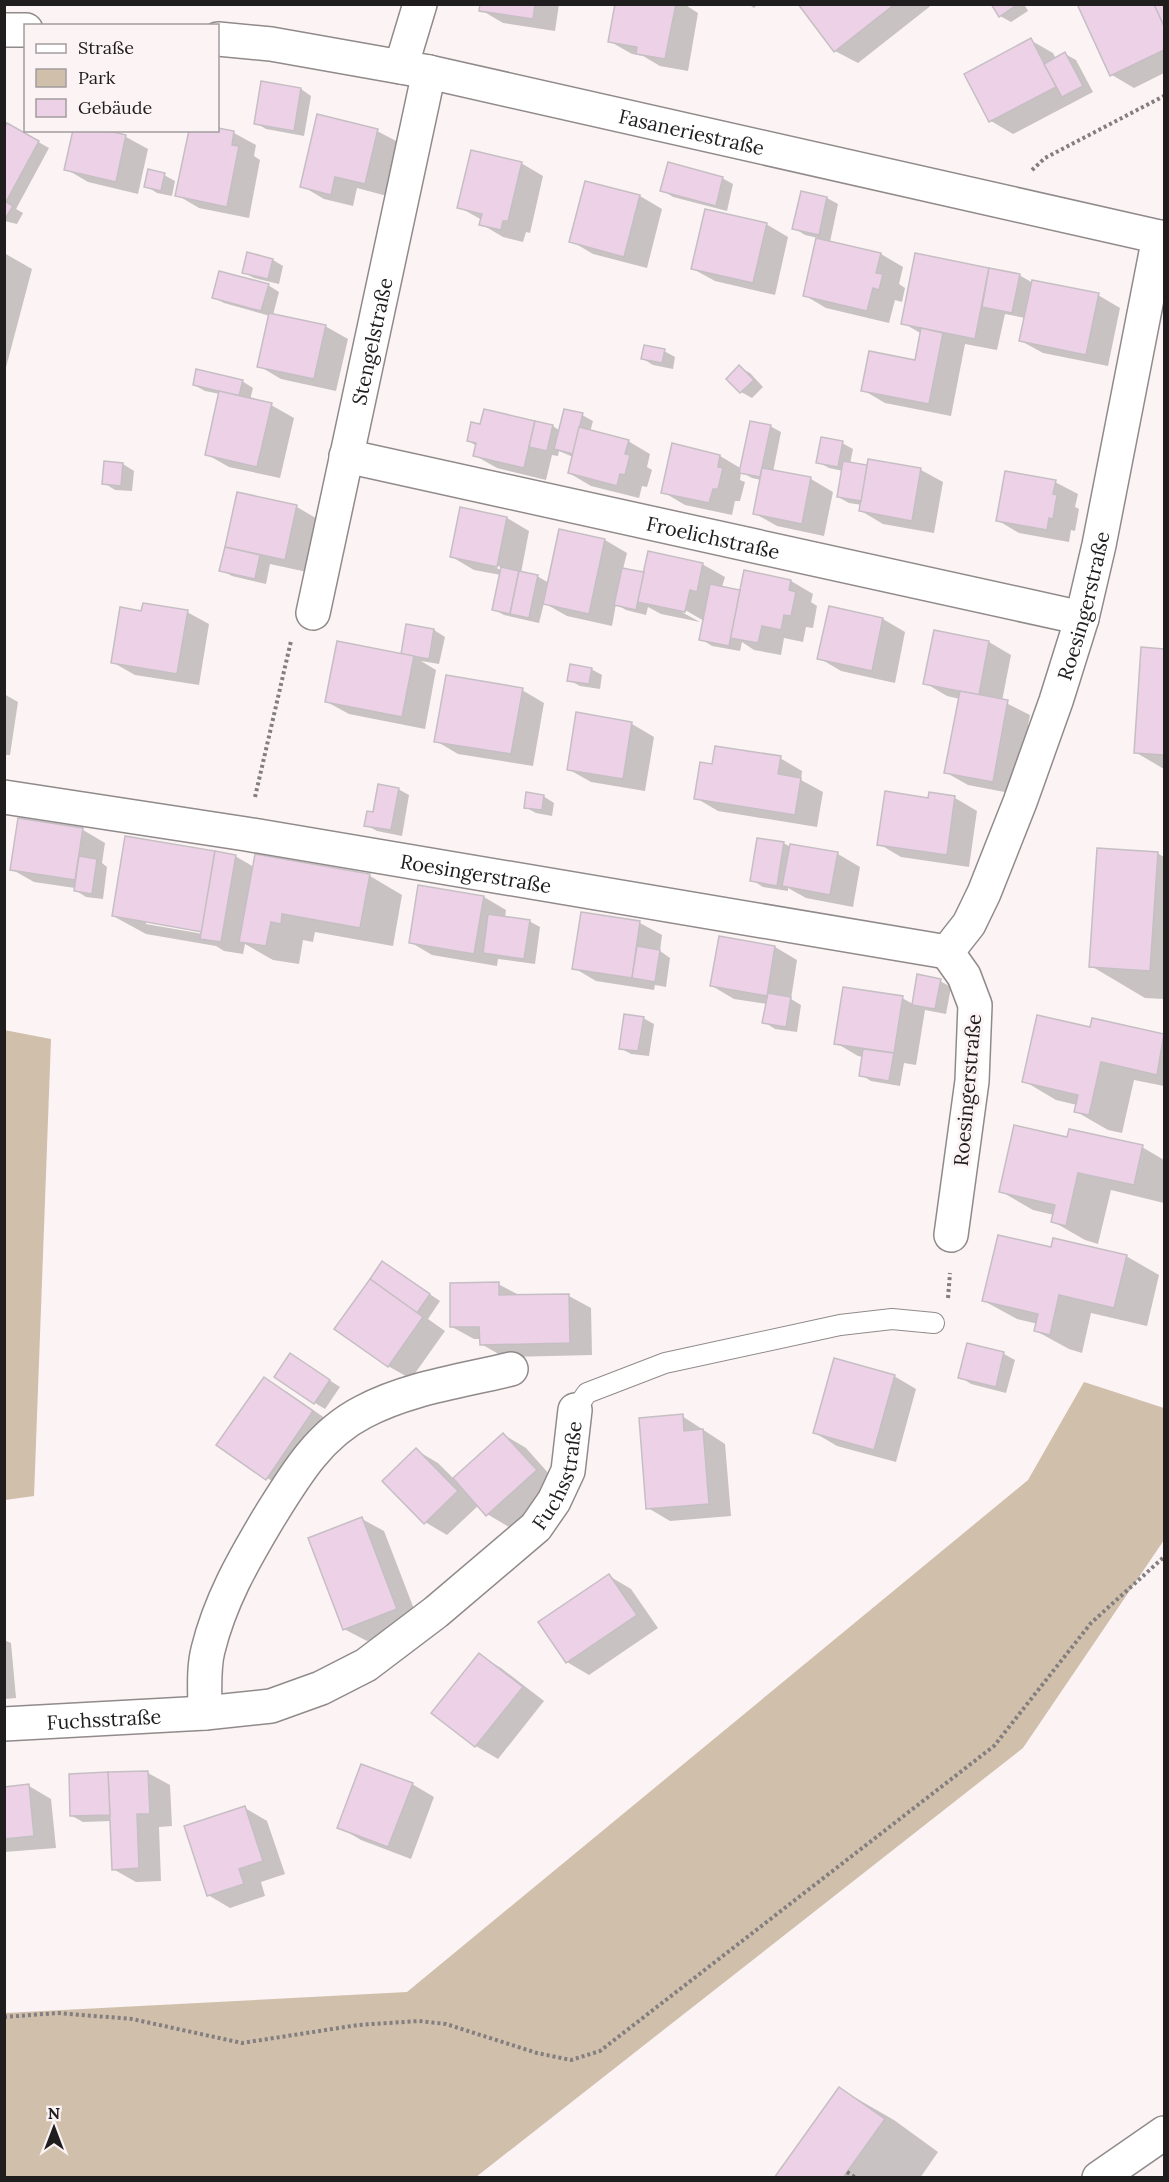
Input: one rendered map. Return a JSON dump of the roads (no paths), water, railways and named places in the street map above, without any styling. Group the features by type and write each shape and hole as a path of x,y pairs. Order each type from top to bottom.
{"street":[{"name":"Stengelstraße","path":"313,613 346,456 415,69 420,4"},
{"path":"4,30 24,30"},
{"name":"Fasaneriestraße","path":"219,39 271,44 415,69 1162,238"},
{"name":"Roesingerstraße","path":"947,952 969,924 984,893 1056,701 1082,618 1099,546 1162,238"},
{"name":"Froelichstraße","path":"346,456 1082,618"},
{"name":"Roesingerstraße","path":"4,797 246,834 947,952 964,976 975,1005 972,1081 951,1235"},
{"path":"205,1713 207,1653 218,1612 241,1564 301,1466 334,1430 364,1412 402,1395 511,1369"},
{"name":"Fuchsstraße","path":"4,1724 205,1713 271,1706 321,1688 366,1665 436,1612 536,1527 554,1501 568,1471 575,1410"},
{"path":"1099,2178 1164,2133"}],"lane":[{"name":"Fuchsstraße","path":"575,1410 587,1394 665,1364 840,1325 892,1319 934,1323"}]}
